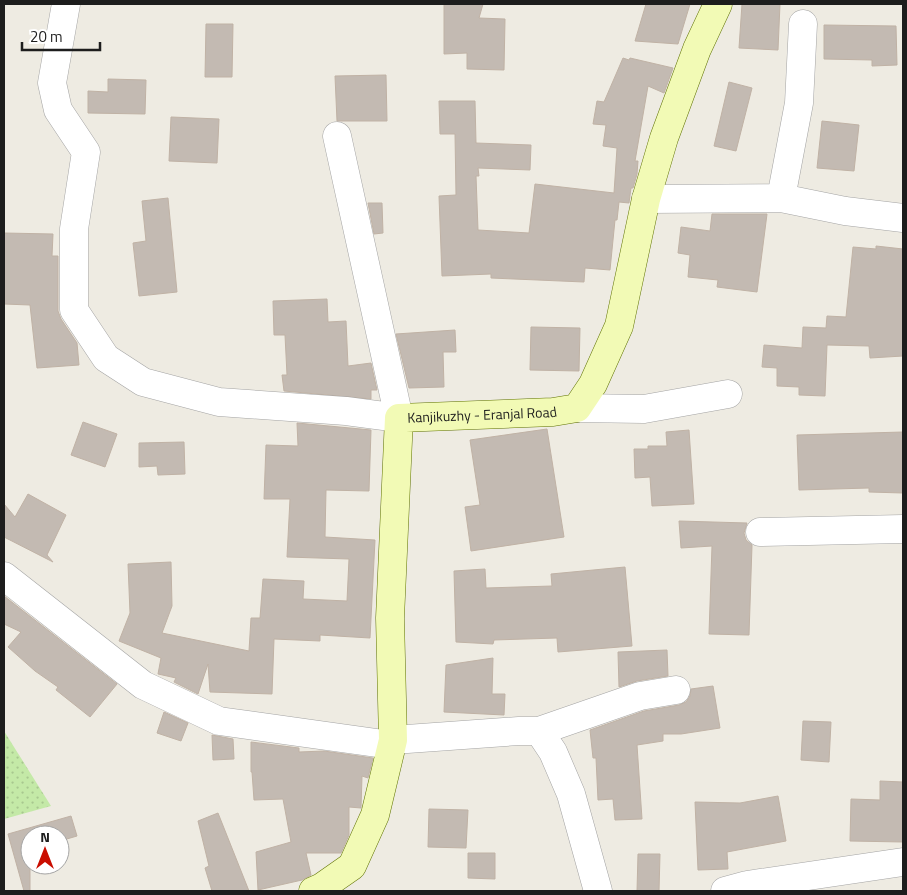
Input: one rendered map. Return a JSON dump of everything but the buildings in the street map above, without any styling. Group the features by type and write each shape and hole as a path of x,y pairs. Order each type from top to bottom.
{"main road":[{"name":"Kanjikuzhy - Eranjal Road","path":"313,891 352,866 375,815 392,742 390,618 399,418 553,412 577,408 593,384 620,326 646,198 670,120 697,49 718,4"}],"street":[{"path":"66,4 52,83 58,110 86,152 74,229 74,310 106,358 143,382 218,402 346,411 399,418 338,136"},
{"path":"781,198 799,103 803,24"},
{"path":"646,198 781,198 845,211 903,218"},
{"path":"577,408 644,409 728,394"},
{"path":"760,532 903,529"},
{"path":"4,576 143,685 218,721 392,742 519,731 539,732 640,696 676,690"},
{"path":"539,732 553,752 571,794 598,891"},
{"path":"725,891 747,885 903,862"}],"green space":[{"path":"4,731 51,806 4,819"}]}
